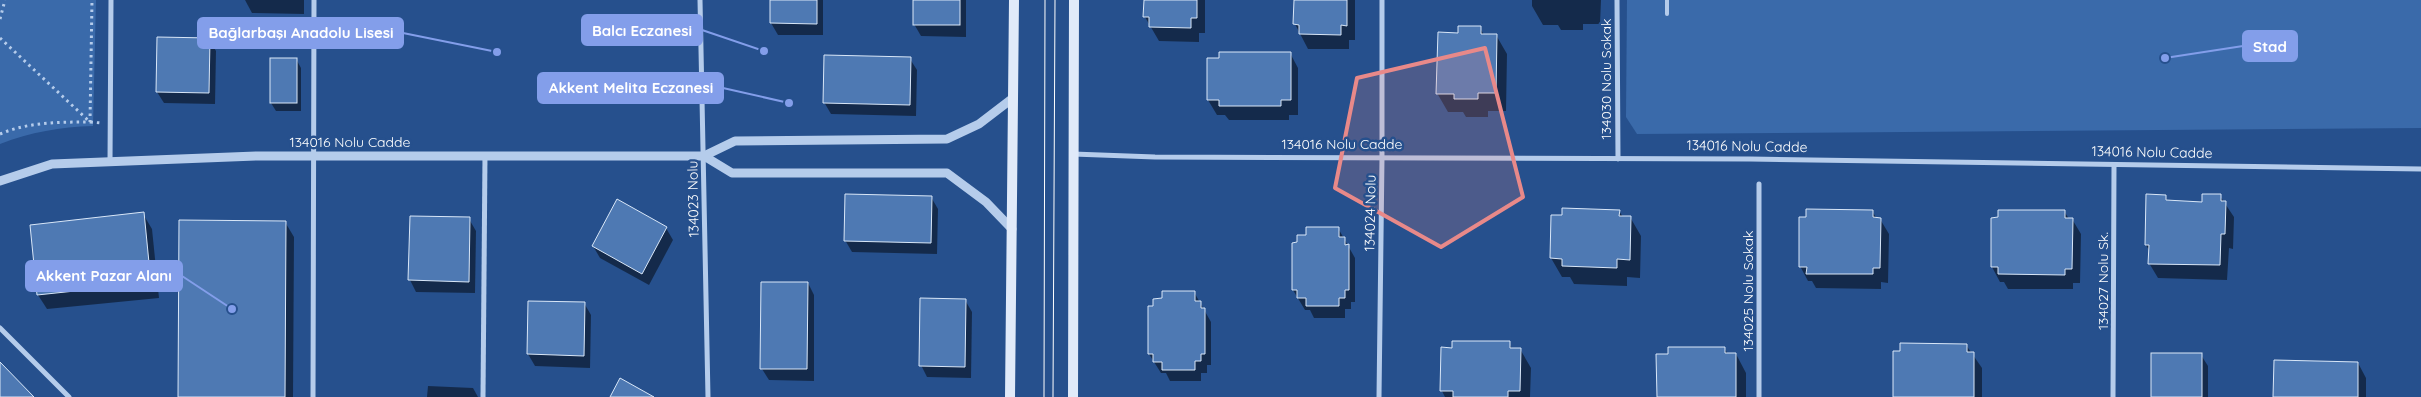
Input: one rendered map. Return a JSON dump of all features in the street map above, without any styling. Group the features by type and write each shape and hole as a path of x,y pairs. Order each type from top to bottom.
{"main road":[{"path":"1010,397 1014,0"},
{"path":"1073,397 1074,0"}],"street":[{"path":"110,162 111,0"},
{"path":"313,397 312,156 314,0"},
{"name":"134023 Nolu","path":"700,0 708,397"},
{"name":"134024 Nolu","path":"1379,397 1382,0"},
{"name":"134030 Nolu Sokak","path":"1617,0 1618,159"},
{"path":"704,156 735,141 947,139 979,124 1013,98"},
{"name":"134016 Nolu Cadde","path":"1073,154 1155,157 1618,159 2421,169"},
{"path":"482,397 485,155"},
{"name":"134016 Nolu Cadde","path":"0,181 52,164 312,156 704,156"},
{"path":"704,156 732,172 947,173 986,202 1012,229"},
{"name":"134027 Nolu Sk.","path":"2114,166 2114,397"},
{"name":"134025 Nolu Sokak","path":"1759,184 1759,397"},
{"path":"0,328 69,397"}],"lane":[{"path":"1667,0 1667,14"}],"path":[{"path":"0,19 5,0"},
{"path":"90,122 92,0"},
{"path":"0,38 90,122"},
{"path":"0,134 9,130 52,122 109,123"}],"highlighted area":[{"path":"1485,48 1523,197 1441,247 1335,188 1357,78"}],"shaded area":[{"path":"0,0 96,0 93,126 46,131 0,144"},
{"path":"1627,0 2421,0 2421,128 1637,134 1626,117"}],"building":[{"path":"770,0 817,0 817,24 770,23"},
{"path":"913,0 960,0 960,25 913,25"},
{"path":"1144,0 1197,0 1197,18 1191,18 1191,28 1149,27 1149,17 1143,17"},
{"path":"1294,0 1347,0 1347,26 1341,25 1341,35 1299,34 1299,25 1293,24"},
{"path":"1458,26 1481,26 1481,34 1497,34 1496,93 1478,93 1478,99 1454,99 1454,94 1436,94 1438,32 1458,33"},
{"path":"157,37 210,38 209,93 156,92"},
{"path":"1219,52 1291,52 1291,100 1281,100 1281,106 1219,106 1219,100 1207,100 1207,58 1219,58"},
{"path":"824,55 911,57 910,105 823,103"},
{"path":"270,58 297,58 297,103 270,103"},
{"path":"845,194 932,196 931,243 844,241"},
{"path":"2146,194 2166,195 2166,200 2202,202 2202,194 2221,194 2221,201 2226,201 2225,234 2221,234 2220,265 2148,264 2149,245 2145,245"},
{"path":"617,199 667,227 642,274 592,246"},
{"path":"1562,208 1620,210 1619,216 1631,216 1630,260 1617,259 1617,268 1562,266 1562,259 1550,258 1551,215 1562,215"},
{"path":"1806,209 1873,210 1873,217 1881,218 1880,268 1873,268 1873,274 1806,274 1807,267 1799,267 1799,217 1806,217"},
{"path":"1998,210 2065,210 2065,218 2073,218 2072,269 2065,269 2065,275 1998,274 1998,267 1991,267 1991,218 1998,217"},
{"path":"144,212 151,283 37,295 30,225"},
{"path":"410,216 470,217 469,282 408,280"},
{"path":"179,220 286,221 285,397 178,397"},
{"path":"1306,227 1339,227 1339,237 1345,237 1345,245 1349,244 1349,290 1345,290 1345,298 1339,298 1339,306 1306,306 1306,298 1297,298 1297,290 1292,290 1292,243 1297,242 1297,235 1306,235"},
{"path":"761,282 808,282 807,369 760,369"},
{"path":"1162,291 1195,291 1195,301 1201,301 1201,308 1205,308 1205,354 1201,354 1201,361 1195,361 1195,370 1162,370 1162,362 1153,362 1153,354 1148,354 1148,306 1153,306 1153,299 1162,298"},
{"path":"920,298 966,299 965,367 919,366"},
{"path":"528,301 585,302 584,356 527,354"},
{"path":"1452,341 1510,341 1510,348 1521,348 1520,391 1508,391 1508,397 1453,397 1453,391 1440,391 1441,347 1452,348"},
{"path":"1900,343 1967,344 1967,352 1974,352 1974,397 1893,397 1893,351 1900,351"},
{"path":"1668,347 1725,347 1725,353 1736,353 1736,397 1657,397 1656,354 1668,354"},
{"path":"2151,353 2202,353 2202,397 2151,397"},
{"path":"2274,360 2358,362 2358,397 2273,397"},
{"path":"0,362 34,397 0,397"},
{"path":"620,378 654,397 610,397"}],"tram line":[{"path":"1044,397 1045,0"},
{"path":"1053,397 1055,0"}],"place":[{"name":"Balcı Eczanesi","path":"764,51"},
{"name":"Bağlarbaşı Anadolu Lisesi","path":"497,52"},
{"name":"Stad","path":"2165,58"},
{"name":"Akkent Melita Eczanesi","path":"789,103"},
{"name":"Akkent Pazar Alanı","path":"232,309"}]}
